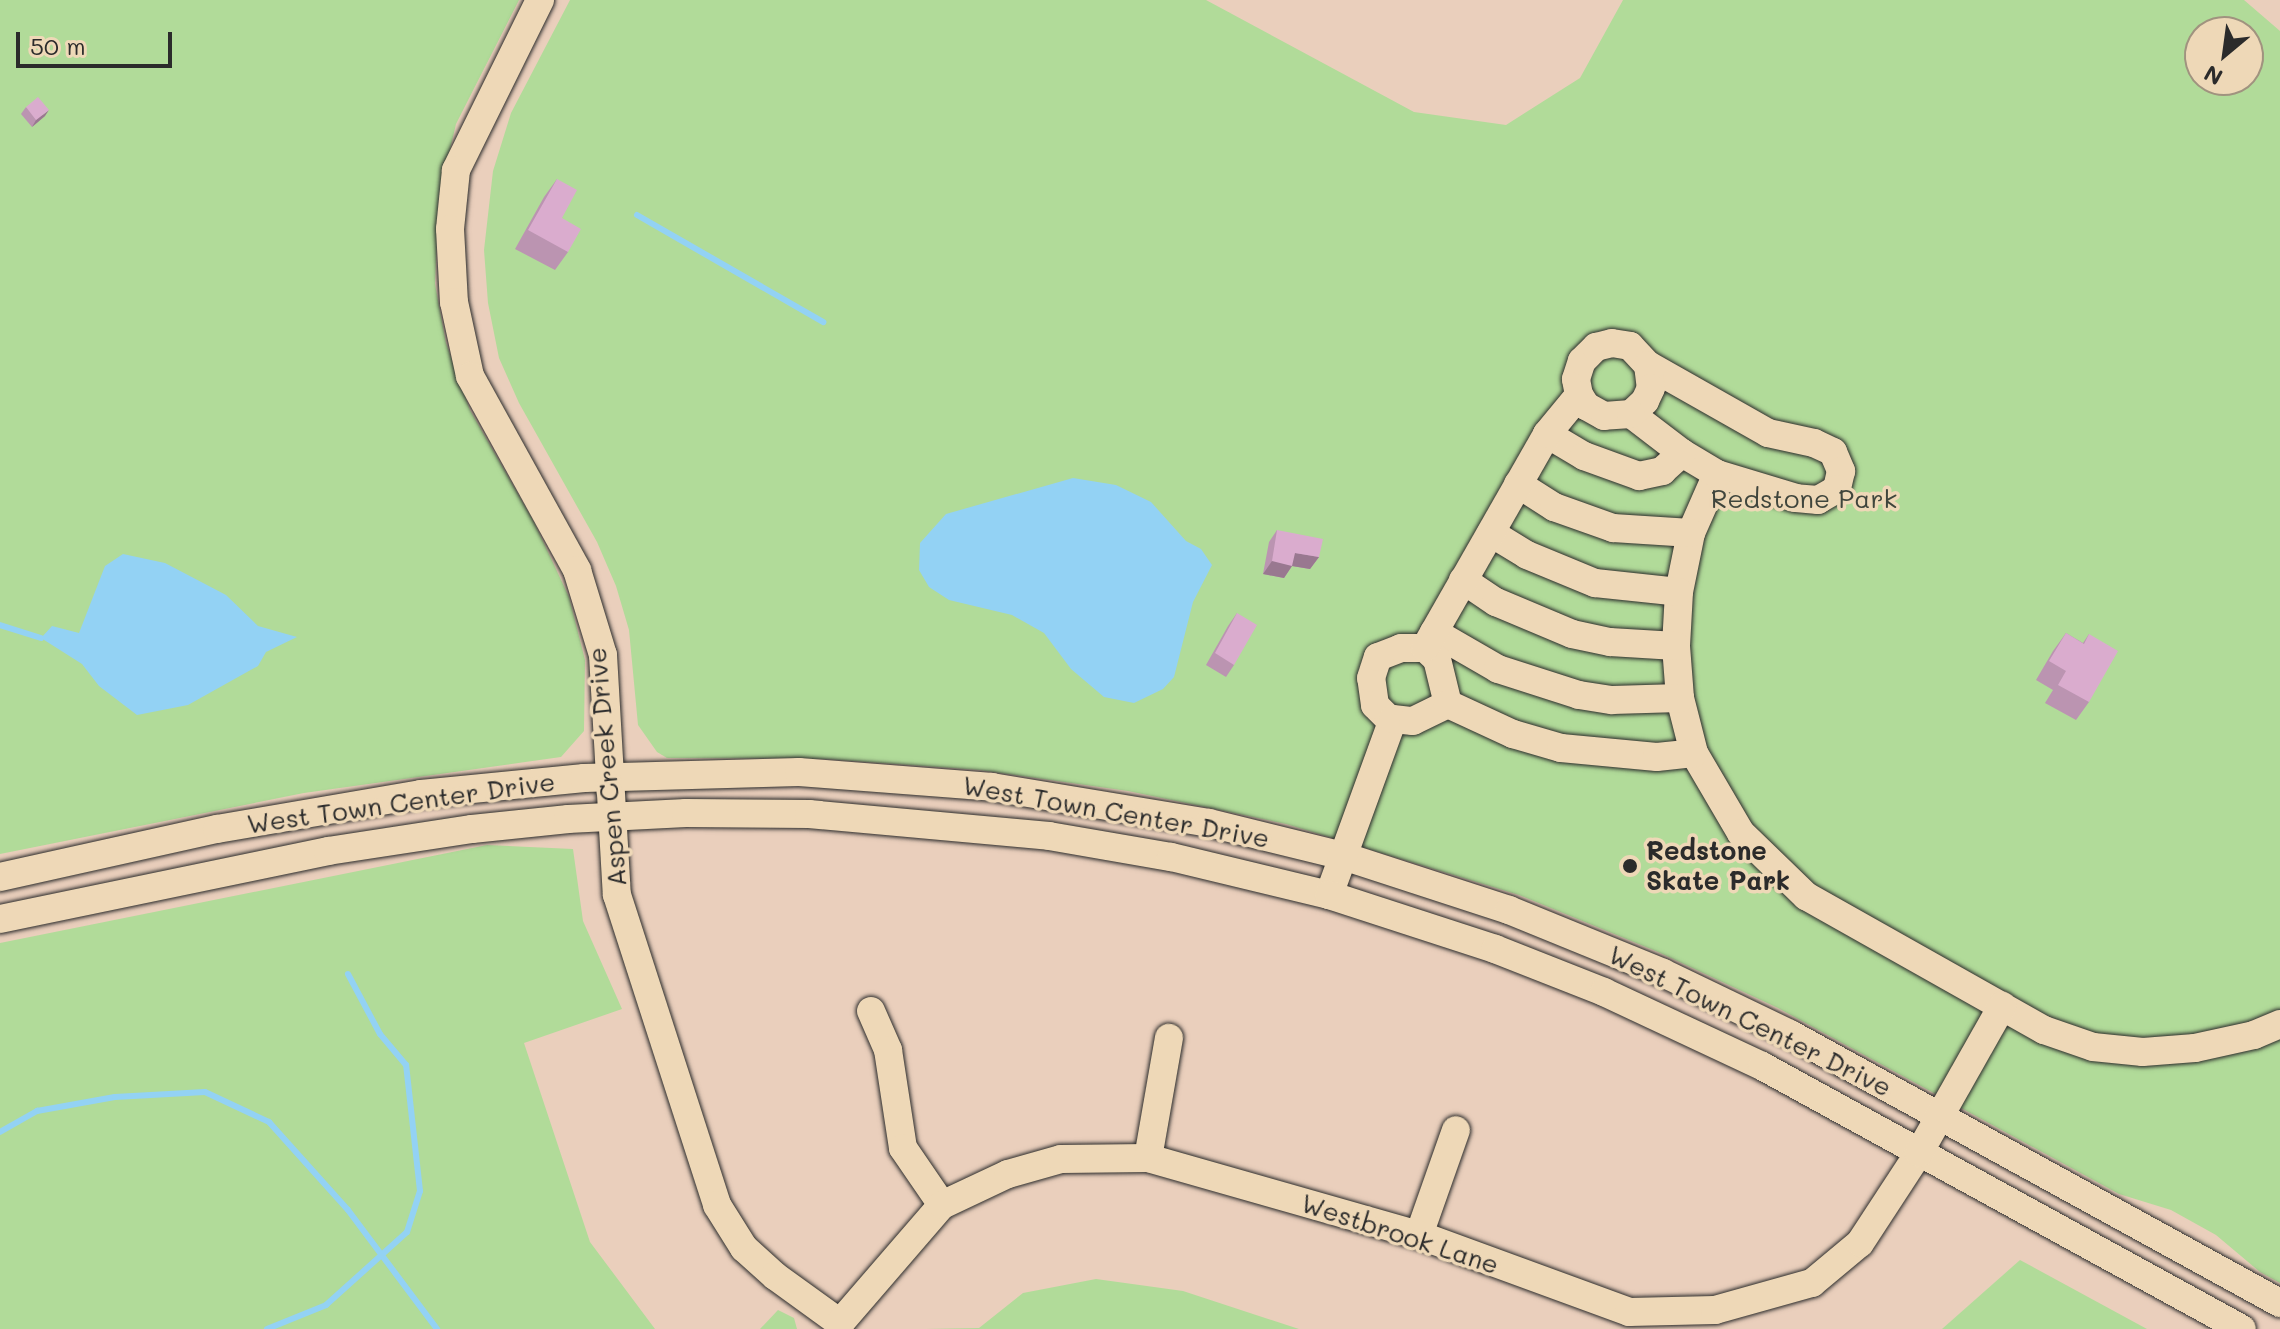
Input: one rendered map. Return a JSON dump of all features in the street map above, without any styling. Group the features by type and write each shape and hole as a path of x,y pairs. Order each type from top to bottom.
{"street":[{"name":"Aspen Creek Drive","path":"540,0 456,170 450,229 454,302 470,376 577,570 603,655 615,817 617,895 717,1205 744,1248 839,1326"},
{"path":"1631,414 1682,453 1717,474 1796,498 1818,500 1837,489 1841,471 1833,452 1814,443 1768,433 1648,365 1630,346 1612,343 1596,347 1582,361 1576,379 1579,395 1586,406 1604,416 1631,414 1645,401 1651,388 1648,365"},
{"path":"1429,640 1547,434 1579,395"},
{"path":"1547,434 1584,456 1639,476 1662,471 1682,453"},
{"path":"1717,474 1691,533 1679,592 1676,646 1680,698 1694,753 1741,833 1806,896 2044,1030 2093,1047 2143,1052 2195,1048 2254,1035 2280,1024"},
{"path":"1518,484 1554,507 1613,528 1691,533"},
{"path":"1491,533 1527,555 1595,583 1679,592"},
{"path":"1463,580 1496,602 1572,634 1610,642 1676,646"},
{"path":"1429,640 1448,704"},
{"path":"1392,722 1375,705 1371,678 1378,657 1429,640 1498,669 1579,695 1612,700 1680,698"},
{"path":"1329,895 1393,719 1413,721 1448,704"},
{"path":"1448,704 1513,734 1561,748 1657,757 1694,753"},
{"name":"West Town Center Drive","path":"0,877 217,829 421,794 612,777 799,772 992,787 1209,823 1343,856 1509,910 1663,973 1790,1034 2280,1303"},
{"name":"West Town Center Drive","path":"0,919 328,851 472,829 686,813 809,814 1049,836 1171,857 1329,895 1495,949 1604,992 1762,1066 2242,1329"},
{"name":"Westbrook Lane","path":"839,1326 942,1205 1008,1174 1061,1159 1148,1158 1419,1235 1629,1312 1715,1310 1812,1283 1860,1243 1919,1153 2002,1006"},
{"path":"871,1011 888,1050 903,1148 942,1205"},
{"path":"1148,1158 1169,1038"},
{"path":"1419,1235 1456,1130"}],"green space":[{"path":"0,0 519,0 456,124 439,196 435,284 446,343 470,410 534,522 569,597 585,660 584,731 561,757 304,793 0,854"},
{"name":"Redstone Park","path":"570,0 1206,0 1414,112 1506,125 1580,78 1623,0 2244,0 2263,16 2184,16 2184,96 2264,96 2264,17 2280,31 2280,1283 2260,1272 2216,1235 2171,1210 2119,1194 1778,1008 1658,952 1519,895 1286,824 1128,791 979,770 825,759 667,758 657,752 638,725 629,630 616,586 597,542 519,403 499,358 488,303 484,250 493,171 511,113"},
{"path":"487,845 573,849 583,921 622,1009 524,1043 590,1242 655,1329 0,1329 0,943"},
{"path":"2020,1260 2147,1329 1942,1329"},
{"path":"1096,1279 1183,1291 1299,1329 925,1329 979,1328 1023,1293"},
{"path":"778,1310 794,1318 797,1329 760,1329"}],"water":[{"path":"1073,478 1116,485 1151,502 1186,541 1201,549 1212,565 1193,602 1174,677 1163,689 1134,703 1104,697 1071,669 1044,633 1012,615 949,600 929,587 919,570 920,543 946,514"},
{"path":"123,554 165,563 226,595 258,626 297,637 266,652 258,666 188,705 137,715 99,686 82,664 41,638 52,626 79,633 105,566"}],"building":[{"path":"38,97 49,110 36,120 26,107"},
{"path":"557,179 577,190 562,218 581,229 568,252 528,230"},
{"path":"1277,530 1323,539 1319,557 1295,553 1292,566 1272,561"},
{"path":"1237,613 1257,625 1234,665 1215,653"},
{"path":"2066,633 2084,644 2089,634 2118,651 2089,702 2058,685 2066,671 2049,661"}],"waterway":[{"path":"637,215 823,322"},
{"path":"0,625 41,638"},
{"path":"267,1329 326,1305 407,1232 420,1191 406,1065 380,1034 348,974"},
{"path":"0,1132 37,1111 115,1097 205,1092 269,1122 348,1210 437,1329"}],"place":[{"name":"Redstone Skate Park","path":"1630,866"}]}
